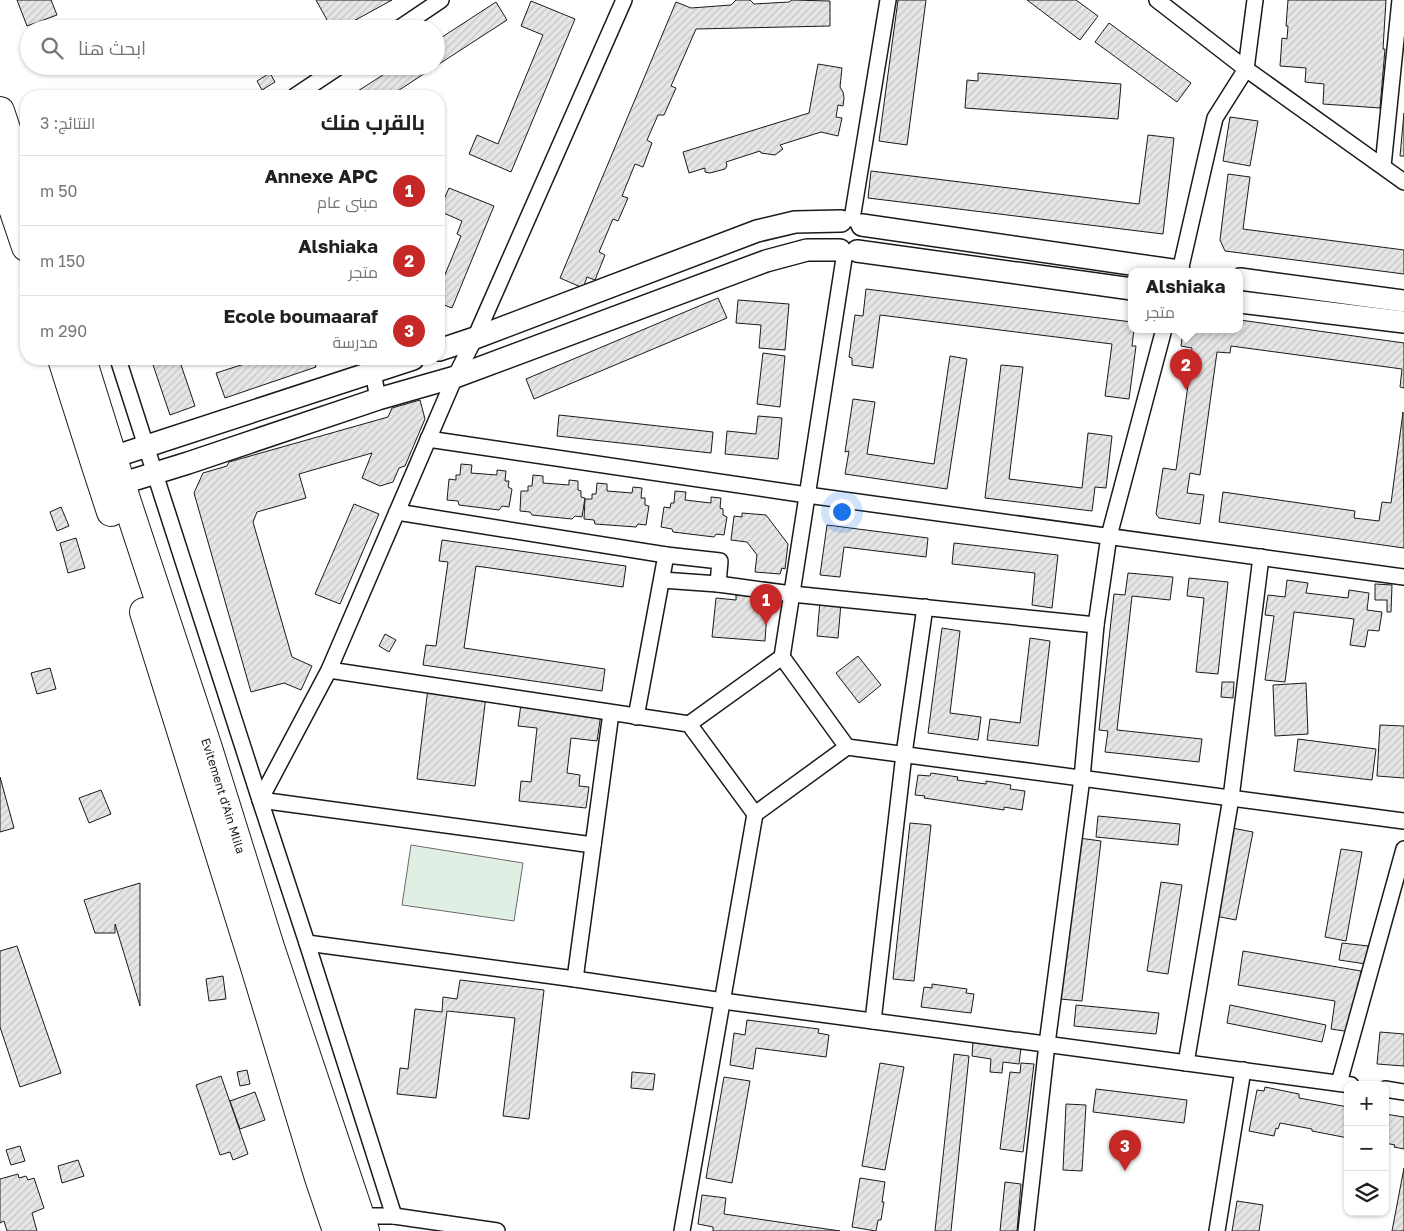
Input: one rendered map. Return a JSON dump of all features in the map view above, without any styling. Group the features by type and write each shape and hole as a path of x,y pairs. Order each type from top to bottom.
{"highway":[{"path":"0,111 20,171"},
{"path":"0,170 20,225"},
{"name":"Evitement d'Ain Mlila","path":"64,365 104,460 205,739 270,947 349,1225"},
{"name":"Evitement d'Ain Mlila","path":"83,365 104,460"}],"street":[{"path":"411,20 441,0"},
{"path":"260,800 329,670 455,377 475,338 624,0"},
{"path":"851,222 888,0"},
{"path":"1157,0 1246,69 1404,182"},
{"path":"1181,268 1215,118 1246,69 1255,0"},
{"path":"1383,166 1400,0"},
{"path":"304,90 326,75"},
{"path":"445,348 757,231 795,222 851,222 1160,268"},
{"path":"851,222 865,230 865,242 862,247 848,251 836,246 832,235 833,230 851,222"},
{"path":"113,486 188,463 378,399 455,377 766,261 807,250 848,251 1128,288"},
{"path":"329,670 689,724 782,657 848,251"},
{"path":"1243,279 1404,302"},
{"path":"1243,302 1404,322"},
{"path":"1026,1231 1047,1044 1082,778 1096,625 1109,536 1163,333"},
{"path":"120,365 394,1216"},
{"path":"104,460 146,447 370,365 378,399"},
{"path":"428,439 807,495 1404,577"},
{"path":"397,512 666,555 720,561 718,584"},
{"path":"636,716 666,555"},
{"path":"1186,1063 1231,798 1261,557"},
{"path":"662,580 718,584 792,594 1096,625"},
{"path":"873,1021 904,754 925,607"},
{"path":"782,657 848,747"},
{"path":"576,979 611,713"},
{"path":"689,724 755,814"},
{"path":"682,1231 755,814 848,747 1404,821"},
{"path":"260,800 593,845"},
{"path":"1346,1081 1404,849"},
{"path":"307,943 1344,1084"},
{"path":"1217,1231 1244,1070"},
{"path":"1389,1090 1404,1092"},
{"path":"349,1225 394,1216 497,1231"}],"green space":[{"path":"411,845 523,863 514,921 402,905"}],"building":[{"path":"17,0 51,0 57,15 43,20 25,20"},
{"path":"316,0 392,0 355,20 327,20"},
{"path":"736,0 750,0 754,4 789,2 792,0 830,1 830,26 696,29 671,86 676,88 664,115 658,115 647,140 652,143 643,167 635,164 622,196 628,198 618,221 613,219 599,252 605,255 595,280 587,277 583,288 560,278 676,2 691,8 731,5"},
{"path":"898,0 926,0 907,145 879,141"},
{"path":"1027,0 1076,0 1098,16 1080,40"},
{"path":"1288,0 1386,0 1383,49 1385,49 1380,108 1323,104 1324,84 1305,82 1306,68 1280,66 1282,38 1287,39"},
{"path":"531,1 575,19 511,172 469,154 477,135 498,144 543,35 521,26"},
{"path":"496,2 507,20 445,60 445,35"},
{"path":"1109,23 1191,83 1177,102 1095,42"},
{"path":"818,64 842,68 840,87 844,98 843,106 838,105 836,117 842,118 838,136 821,132 780,145 783,149 775,155 761,153 760,151 726,162 727,166 725,169 710,173 705,172 705,168 689,173 683,152 809,113"},
{"path":"978,73 1121,84 1118,119 965,108 967,80 978,81"},
{"path":"267,75 271,75 275,82 262,90 257,81"},
{"path":"383,75 422,75 399,90 359,90"},
{"path":"1404,113 1404,156 1400,156"},
{"path":"1230,117 1258,121 1250,166 1223,161"},
{"path":"1148,135 1174,138 1163,234 868,198 871,171 1139,204"},
{"path":"1228,174 1250,177 1243,229 1404,250 1404,274 1225,251 1220,240"},
{"path":"449,188 494,206 452,308 445,305 445,275 461,236 457,234 462,221 445,214 445,197"},
{"path":"866,289 1128,322 1128,333 1134,333 1132,346 1136,346 1129,399 1105,396 1112,344 880,315 873,368 852,365 852,358 849,357 855,315 863,316"},
{"path":"718,298 727,318 534,399 526,379"},
{"path":"738,300 789,304 785,350 759,348 761,325 736,323"},
{"path":"1243,320 1404,343 1404,388 1400,387 1402,369 1231,346 1230,353 1217,352 1200,475 1190,473 1187,493 1204,495 1200,524 1159,518 1156,514 1163,468 1176,470 1190,371 1180,369 1182,355 1191,356 1192,348 1181,346 1183,333 1243,333"},
{"path":"763,353 785,356 780,407 757,404"},
{"path":"950,356 967,359 947,489 845,474 849,451 845,452 853,399 875,402 867,454 934,464"},
{"path":"153,365 181,365 195,406 170,415"},
{"path":"241,365 315,365 316,367 225,398 216,373"},
{"path":"1001,365 1023,367 1009,479 1082,488 1088,433 1112,436 1106,488 1095,487 1092,511 985,498"},
{"path":"420,400 425,419 405,466 399,468 393,482 380,486 362,478 372,453 299,474 306,498 257,512 253,522 292,657 312,666 301,690 284,683 251,692 194,493 203,473 227,466 229,462 388,417 392,408"},
{"path":"1403,412 1404,548 1219,522 1223,492 1355,511 1354,518 1379,521 1382,502 1391,503"},
{"path":"559,415 713,432 711,453 557,436"},
{"path":"758,416 782,418 778,459 725,454 727,431 756,434"},
{"path":"461,464 472,465 471,473 497,475 497,470 506,471 505,481 509,481 508,487 512,489 509,507 502,506 499,510 459,505 458,501 447,500 449,479 456,480 456,475 460,475"},
{"path":"533,475 543,476 543,483 569,485 569,480 578,481 578,490 581,491 581,497 585,498 582,517 575,516 572,519 532,515 530,512 520,511 521,491 528,491 528,486 532,486"},
{"path":"597,483 607,484 607,491 632,493 633,487 642,488 641,498 645,498 645,505 649,506 646,525 638,524 636,527 595,524 594,520 584,519 585,499 592,499 592,494 596,494"},
{"path":"675,491 686,492 685,500 711,503 711,497 721,498 720,508 723,509 723,515 727,517 724,535 716,534 714,537 673,532 672,529 661,527 664,507 670,508 671,503 674,503"},
{"path":"354,504 379,514 340,604 315,594"},
{"path":"61,507 69,526 57,531 50,512"},
{"path":"742,513 766,515 788,544 785,569 782,568 780,574 755,572 757,555 747,542 731,540 734,516 742,517"},
{"path":"827,525 928,538 926,557 844,547 840,577 820,575"},
{"path":"76,538 85,568 68,573 60,543"},
{"path":"442,540 626,566 623,587 476,566 464,648 605,669 602,691 423,665 426,645 436,646 448,562 439,561"},
{"path":"954,543 1058,555 1052,608 1032,605 1035,573 952,564"},
{"path":"1128,573 1173,577 1170,600 1132,596 1117,730 1202,739 1199,762 1105,752 1108,731 1099,730 1114,594 1125,595"},
{"path":"1189,578 1228,582 1218,674 1196,672 1204,598 1187,596"},
{"path":"1287,580 1308,583 1306,593 1348,598 1349,590 1369,593 1367,610 1382,612 1379,631 1368,630 1365,647 1350,645 1354,619 1294,612 1285,682 1265,680 1274,616 1265,615 1268,595 1285,597"},
{"path":"1375,584 1392,585 1391,612 1387,612 1387,600 1375,600"},
{"path":"736,595 768,598 765,641 712,637 716,598 736,600"},
{"path":"820,601 841,603 838,638 817,636"},
{"path":"942,628 960,631 950,713 981,717 978,740 928,733"},
{"path":"385,634 396,640 389,652 379,646"},
{"path":"1030,638 1050,641 1038,746 987,740 990,719 1020,723"},
{"path":"858,656 881,685 859,703 836,673"},
{"path":"50,668 56,689 37,694 31,673"},
{"path":"1222,682 1234,682 1233,698 1221,697"},
{"path":"1306,683 1308,734 1275,736 1273,685"},
{"path":"428,688 486,696 475,786 417,779"},
{"path":"521,704 601,714 597,741 571,738 567,773 580,775 579,786 589,787 586,808 519,801 521,781 531,782 537,728 518,726"},
{"path":"1380,725 1404,726 1404,778 1377,776"},
{"path":"1298,739 1376,749 1372,780 1294,771"},
{"path":"931,773 958,777 957,780 986,784 986,781 1011,785 1010,789 1025,791 1022,810 1004,807 1004,810 915,795 918,775 930,776"},
{"path":"0,777 14,828 0,832"},
{"path":"101,790 111,814 89,823 79,798"},
{"path":"1098,816 1180,824 1178,845 1096,837"},
{"path":"910,823 931,825 914,981 893,979"},
{"path":"1232,828 1253,832 1236,920 1215,916"},
{"path":"1079,838 1101,841 1082,1001 1060,999"},
{"path":"1341,849 1362,852 1346,941 1325,937"},
{"path":"1161,882 1182,885 1168,974 1147,971"},
{"path":"140,883 140,1006 115,924 115,933 95,933 84,900"},
{"path":"1342,943 1368,946 1366,964 1339,960"},
{"path":"17,946 61,1073 20,1087 0,1027 0,951"},
{"path":"1243,951 1361,971 1351,1032 1331,1029 1335,1001 1238,985"},
{"path":"223,976 226,999 209,1001 206,979"},
{"path":"460,980 544,990 529,1119 503,1116 515,1018 447,1011 436,1098 397,1094 400,1068 408,1069 415,1009 442,1012 443,997 457,999"},
{"path":"932,984 967,989 966,993 974,994 971,1013 921,1007 924,987 932,988"},
{"path":"1076,1005 1159,1013 1156,1034 1074,1026"},
{"path":"1230,1005 1326,1025 1322,1042 1227,1023"},
{"path":"747,1020 819,1029 818,1033 829,1035 826,1057 756,1048 753,1069 730,1065 734,1033 745,1035"},
{"path":"1380,1032 1404,1034 1404,1066 1377,1064"},
{"path":"973,1042 1021,1048 1019,1064 1003,1062 1002,1073 990,1072 991,1059 972,1056"},
{"path":"954,1054 969,1056 951,1231 935,1231"},
{"path":"880,1063 904,1067 885,1170 862,1166"},
{"path":"1021,1063 1034,1064 1023,1152 1000,1149 1010,1072 1020,1073"},
{"path":"247,1070 250,1084 240,1086 237,1072"},
{"path":"632,1072 655,1074 653,1090 631,1088"},
{"path":"221,1076 248,1154 233,1160 230,1152 220,1155 196,1085"},
{"path":"724,1077 750,1081 732,1183 706,1178"},
{"path":"1265,1087 1299,1094 1299,1098 1344,1106 1344,1137 1280,1123 1278,1129 1276,1128 1274,1136 1249,1131 1257,1090 1264,1091"},
{"path":"1096,1089 1187,1100 1184,1123 1093,1112"},
{"path":"255,1092 265,1120 240,1129 230,1101"},
{"path":"1066,1104 1086,1105 1082,1171 1063,1170"},
{"path":"1389,1115 1404,1117 1404,1149 1394,1147 1395,1145 1389,1144"},
{"path":"20,1146 25,1161 11,1165 6,1150"},
{"path":"78,1160 84,1176 62,1183 58,1166"},
{"path":"1404,1168 1404,1231 1392,1231"},
{"path":"18,1174 19,1178 26,1176 28,1180 34,1178 44,1208 32,1213 37,1231 7,1231 4,1221 0,1223 0,1179"},
{"path":"860,1178 885,1182 881,1220 878,1220 876,1231 852,1227"},
{"path":"1005,1182 1021,1184 1017,1231 1000,1231"},
{"path":"702,1195 726,1198 724,1214 840,1231 713,1231 713,1227 698,1224"},
{"path":"1237,1201 1263,1205 1259,1231 1232,1231"}],"place":[{"name":"Alshiaka","path":"1186,390"},
{"name":"Annexe APC","path":"766,625"},
{"name":"Ecole boumaaraf","path":"1125,1171"}]}
